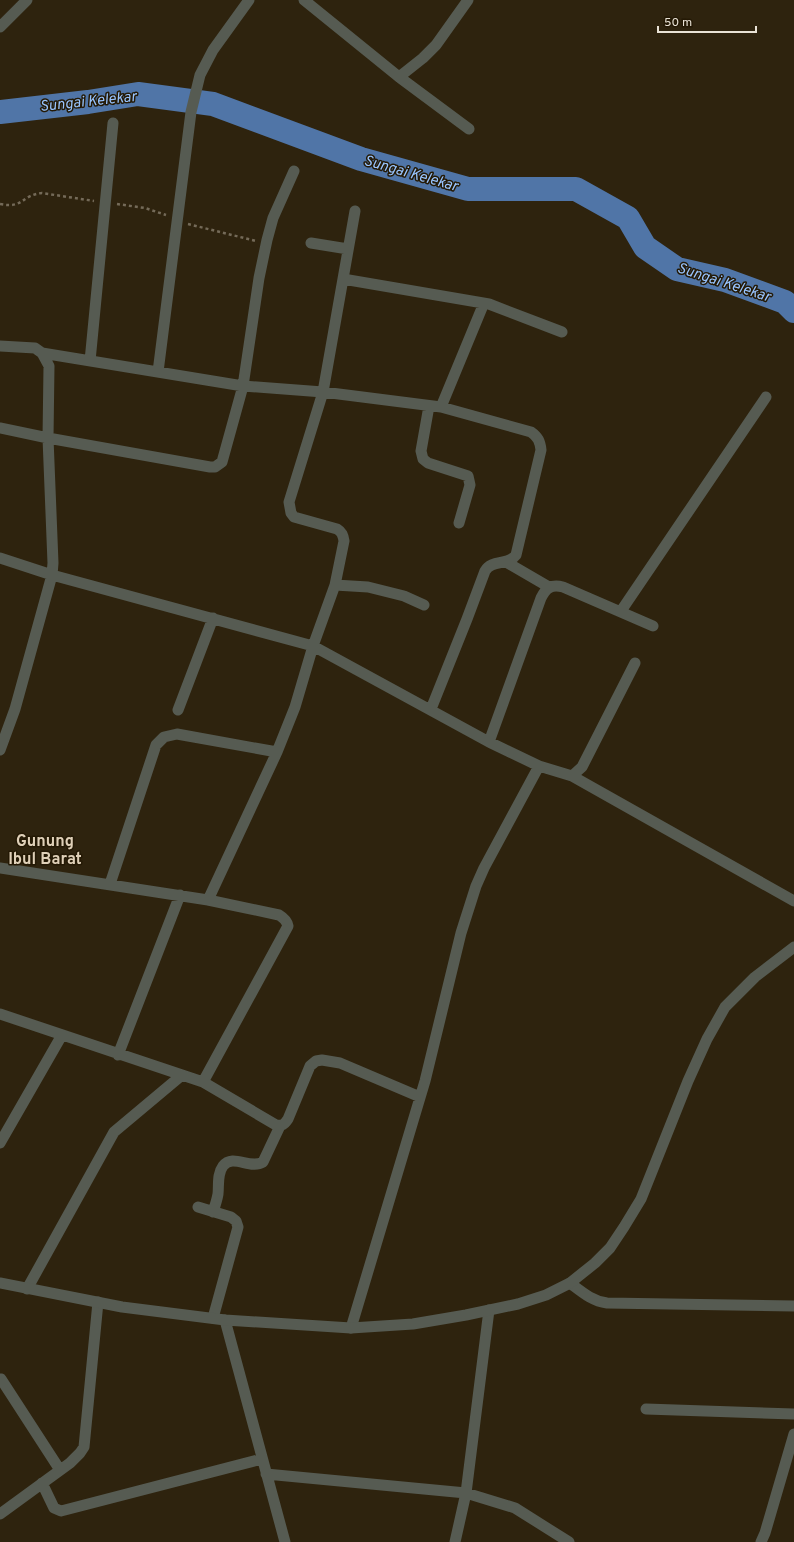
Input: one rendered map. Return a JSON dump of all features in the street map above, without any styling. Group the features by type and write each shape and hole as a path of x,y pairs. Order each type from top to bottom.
{"street":[{"path":"0,27 27,0"},
{"path":"158,372 191,112 200,75 213,50 249,0"},
{"path":"304,0 399,77 469,129"},
{"path":"399,77 423,58 436,45 468,0"},
{"path":"90,361 113,123"},
{"path":"0,428 210,467 214,467 222,462 243,386 259,278 266,244 273,218 294,171"},
{"path":"208,900 277,752 294,707 335,584 344,541 341,532 294,517 290,513 289,502 323,392 355,211"},
{"path":"310,243 348,249"},
{"path":"343,279 484,303 496,306 562,332"},
{"path":"441,407 484,303"},
{"path":"0,346 35,348 42,353 243,386 323,392 441,407 531,432 537,436 540,442 541,450 516,555 512,560 492,564 487,567 468,619 431,709"},
{"path":"0,750 15,709 52,575 53,563 48,438 48,366 42,353"},
{"path":"621,611 766,397"},
{"path":"429,406 421,451 423,459 428,463 468,476 470,480 470,485 459,523"},
{"path":"0,558 52,575 314,646 489,742 539,766 572,776 794,901"},
{"path":"506,562 549,587"},
{"path":"335,584 368,587 404,596 424,605"},
{"path":"489,742 541,598 549,587 554,585 563,587 653,626"},
{"path":"178,710 212,618"},
{"path":"572,776 582,767 635,663"},
{"path":"110,884 156,746 164,737 176,734 277,752"},
{"path":"350,1328 420,1097 462,933 476,886 484,868 539,766"},
{"path":"0,868 180,895 279,915 284,918 288,923 288,926 203,1082"},
{"path":"118,1055 180,895"},
{"path":"0,1283 122,1307 225,1320 350,1328 413,1324 518,1304 539,1297 570,1283 595,1263 610,1248 640,1199 691,1074 707,1039 726,1007 755,977 794,947"},
{"path":"0,1014 118,1055 203,1082 280,1126"},
{"path":"0,1143 62,1035"},
{"path":"213,1212 218,1192 219,1174 222,1167 226,1162 232,1160 250,1165 263,1162 280,1126 285,1124 288,1119 310,1066 316,1061 322,1060 340,1063 420,1097"},
{"path":"27,1289 114,1132 182,1075"},
{"path":"198,1207 231,1217 236,1221 238,1227 213,1318"},
{"path":"570,1283 598,1302 607,1303 794,1306"},
{"path":"0,1514 60,1470 80,1453 84,1447 98,1302"},
{"path":"455,1542 466,1494 489,1310"},
{"path":"225,1320 285,1542"},
{"path":"1,1379 60,1470"},
{"path":"646,1409 794,1414"},
{"path":"761,1542 794,1434"},
{"path":"42,1483 54,1508 61,1511 262,1459"},
{"path":"266,1474 466,1494 515,1508 569,1542"}],"path":[{"path":"0,204 12,206 17,205 25,198 33,194 42,193 145,208 156,210 190,224 266,244"}],"waterway":[{"name":"Sungai Kelekar","path":"0,112 88,102 138,94 213,104 361,159 468,189 576,189 628,218 645,247 677,269 725,280 785,302 794,311"}],"district":[{"name":"Gunung Ibul Barat","path":"45,849"}]}
